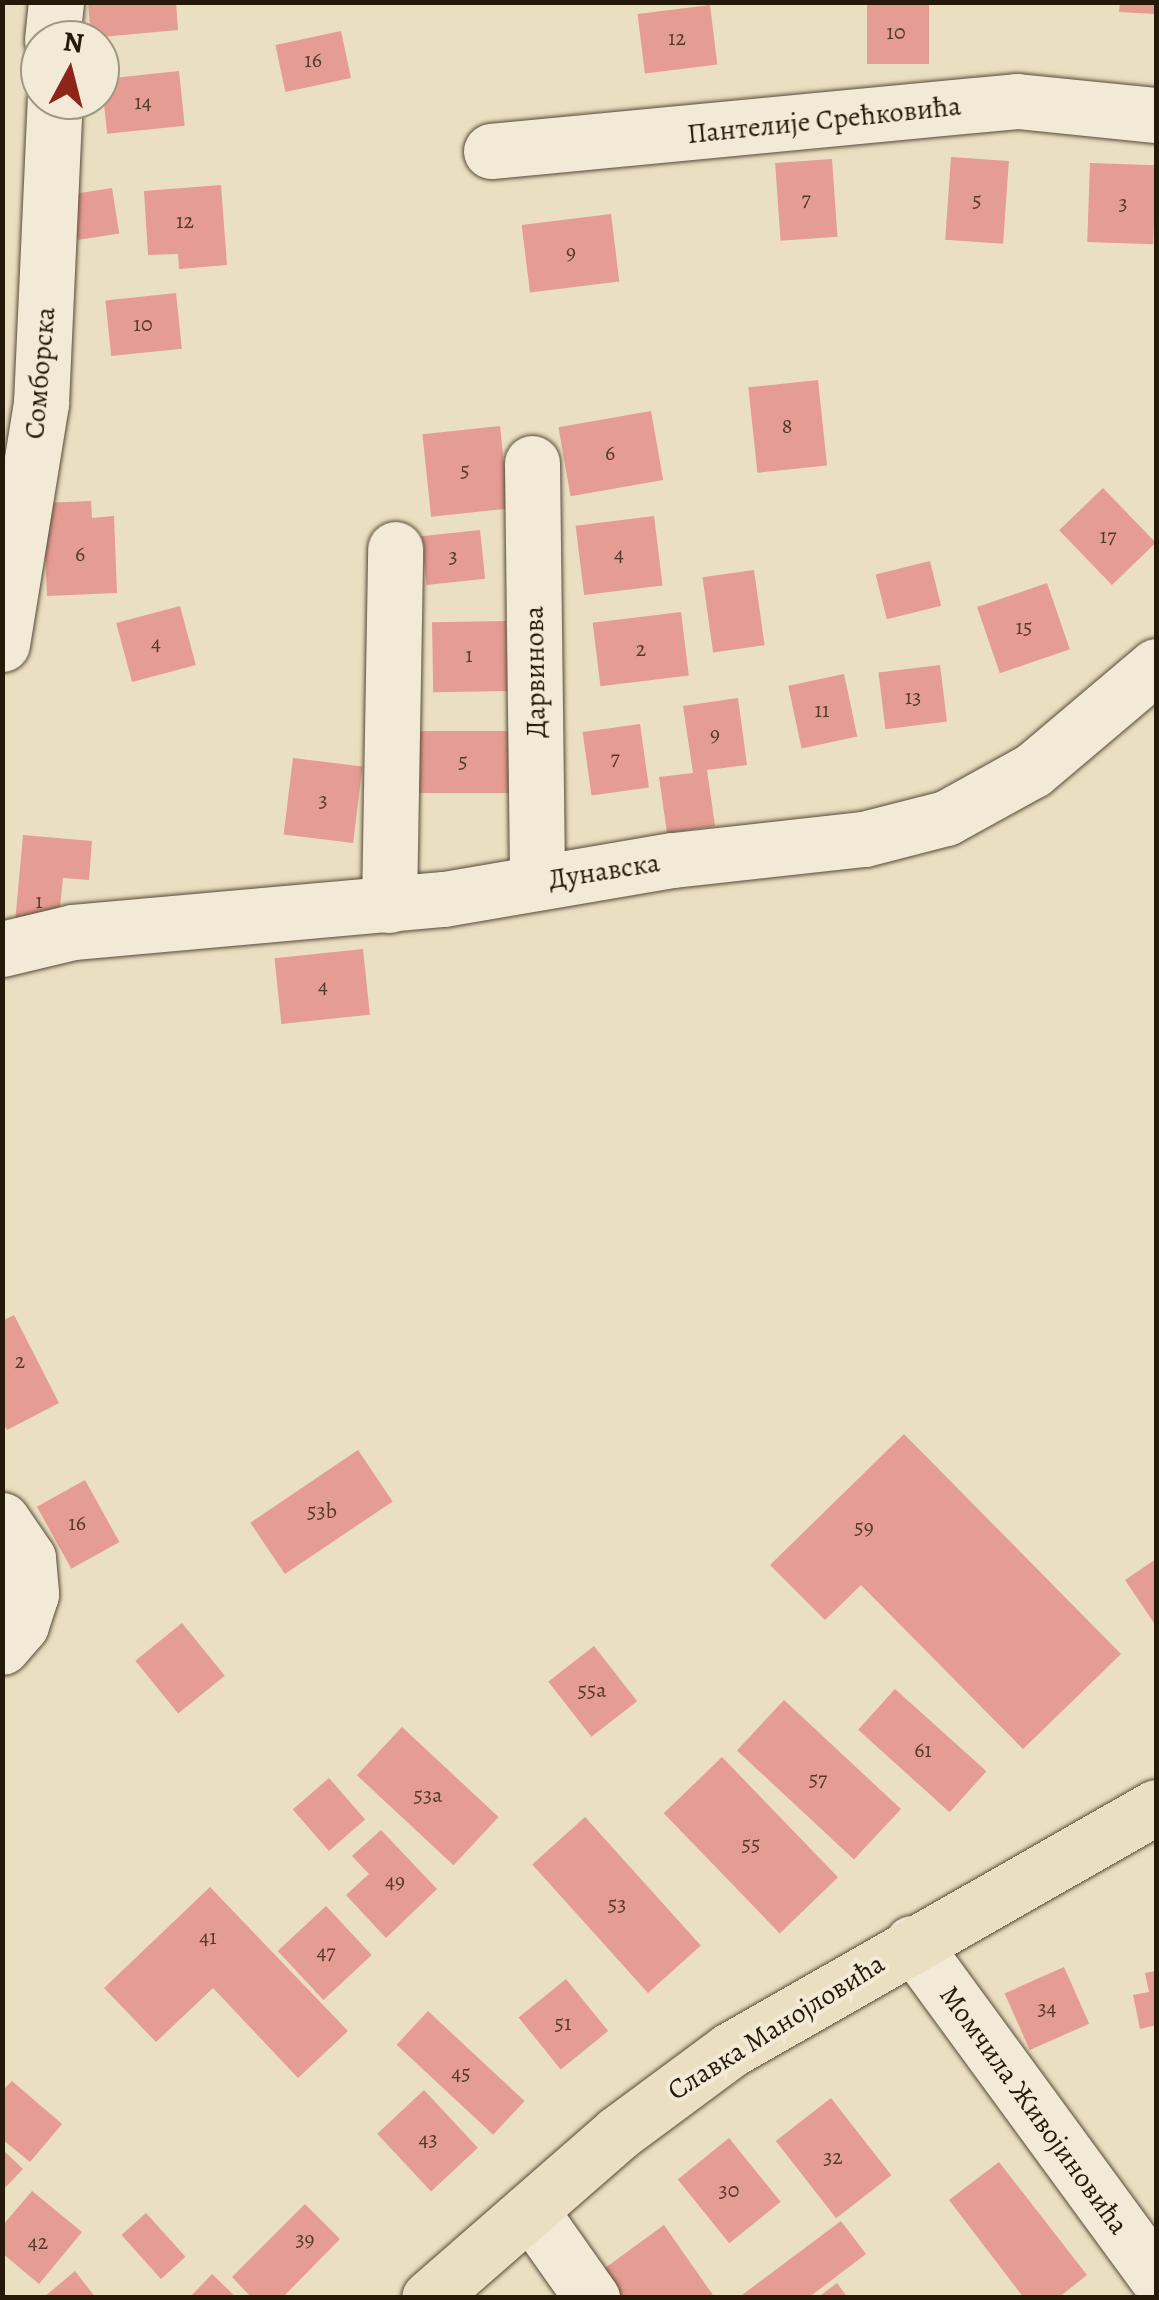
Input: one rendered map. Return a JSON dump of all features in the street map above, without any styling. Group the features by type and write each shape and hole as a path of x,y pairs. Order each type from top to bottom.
{"main road":[{"name":"Славка Манојловића","path":"429,2298 690,2077 912,1943 1156,1807"}],"street":[{"name":"Пантелије Срећковића","path":"491,151 1017,101 1156,114"},
{"name":"Сомборска","path":"2,644 41,402 55,120"},
{"name":"Дарвинова","path":"532,463 537,882"},
{"path":"390,905 395,549"},
{"name":"Дунавска","path":"2,949 73,932 390,905 673,860 864,840 946,818 1034,770 1156,666"},
{"path":"2,1647 22,1625 31,1594 15,1540"},
{"name":"Момчила Живојиновића","path":"912,1943 1156,2276"},
{"path":"530,2210 592,2298"}],"building":[{"path":"88,2 176,2 178,30 120,35 120,20 90,20"},
{"path":"867,2 929,2 929,64 867,64"},
{"path":"1120,2 1156,2 1156,14 1119,12"},
{"path":"710,5 717,65 645,73 638,14"},
{"path":"341,31 351,78 285,92 275,45"},
{"path":"179,71 185,126 107,134 106,120 120,120 120,77"},
{"path":"951,157 1009,161 1003,244 945,240"},
{"path":"832,159 837,237 781,241 775,163"},
{"path":"1090,163 1156,165 1153,244 1087,242"},
{"path":"221,185 227,265 179,269 178,254 148,255 144,191"},
{"path":"112,188 119,233 78,240 71,195"},
{"path":"611,214 619,281 530,292 522,225"},
{"path":"176,293 182,349 111,356 105,300"},
{"path":"818,380 827,466 757,473 748,387"},
{"path":"651,411 663,480 571,496 558,427"},
{"path":"500,426 509,509 431,517 422,434"},
{"path":"1103,488 1156,543 1112,585 1059,530"},
{"path":"91,501 92,518 114,516 117,593 47,596 43,503"},
{"path":"654,516 663,585 584,595 576,526"},
{"path":"480,530 485,579 426,585 421,536"},
{"path":"930,561 941,606 887,619 876,575"},
{"path":"754,570 765,645 713,652 703,577"},
{"path":"1047,583 1070,649 1000,673 977,607"},
{"path":"180,606 196,665 132,682 116,623"},
{"path":"681,612 689,676 600,686 593,623"},
{"path":"506,621 507,691 433,692 432,622"},
{"path":"940,665 947,722 885,729 878,673"},
{"path":"844,674 857,737 802,748 788,686"},
{"path":"738,698 747,765 707,770 715,826 667,833 659,777 693,773 683,706"},
{"path":"640,724 649,787 591,795 583,732"},
{"path":"416,731 510,731 510,793 416,793"},
{"path":"293,758 362,767 353,843 284,834"},
{"path":"23,835 92,841 89,880 63,878 58,927 15,923"},
{"path":"363,949 370,1015 281,1024 274,958"},
{"path":"14,1315 59,1403 7,1430 2,1421 2,1321"},
{"path":"904,1434 1121,1654 1023,1749 861,1585 825,1620 770,1565"},
{"path":"358,1450 393,1501 285,1574 250,1523"},
{"path":"85,1480 119,1542 71,1569 37,1507"},
{"path":"1156,1559 1156,1626 1125,1580"},
{"path":"182,1623 225,1676 178,1714 135,1661"},
{"path":"594,1646 637,1701 591,1737 548,1682"},
{"path":"895,1689 986,1771 950,1812 858,1730"},
{"path":"784,1700 901,1809 854,1860 737,1750"},
{"path":"402,1727 499,1817 454,1865 357,1775"},
{"path":"722,1757 838,1877 780,1933 664,1813"},
{"path":"329,1778 365,1820 329,1851 293,1809"},
{"path":"585,1817 701,1946 648,1993 532,1865"},
{"path":"381,1830 437,1889 386,1938 346,1895 369,1874 352,1856"},
{"path":"210,1887 348,2031 298,2078 213,1988 156,2042 104,1988"},
{"path":"326,1906 372,1955 323,2000 278,1951"},
{"path":"1064,1967 1089,2024 1030,2050 1005,1993"},
{"path":"1156,1971 1156,2025 1140,2029 1133,1995 1149,1992 1145,1973"},
{"path":"566,1979 608,2031 561,2069 519,2017"},
{"path":"428,2011 525,2101 493,2135 397,2045"},
{"path":"12,2081 62,2124 30,2162 2,2139 2,2091"},
{"path":"424,2090 478,2148 431,2191 377,2134"},
{"path":"831,2098 891,2175 836,2218 776,2141"},
{"path":"729,2138 781,2202 729,2243 678,2180"},
{"path":"2,2149 23,2169 2,2191"},
{"path":"999,2162 1087,2275 1058,2298 1024,2298 949,2200"},
{"path":"32,2191 82,2232 39,2284 2,2253 2,2226"},
{"path":"305,2204 340,2239 282,2298 252,2298 232,2277"},
{"path":"146,2213 185,2257 161,2279 121,2235"},
{"path":"841,2221 866,2254 808,2298 738,2298"},
{"path":"664,2225 715,2298 620,2298 601,2271"},
{"path":"75,2271 96,2298 43,2298"},
{"path":"212,2274 237,2298 189,2298"},
{"path":"837,2283 848,2298 817,2298"}]}
